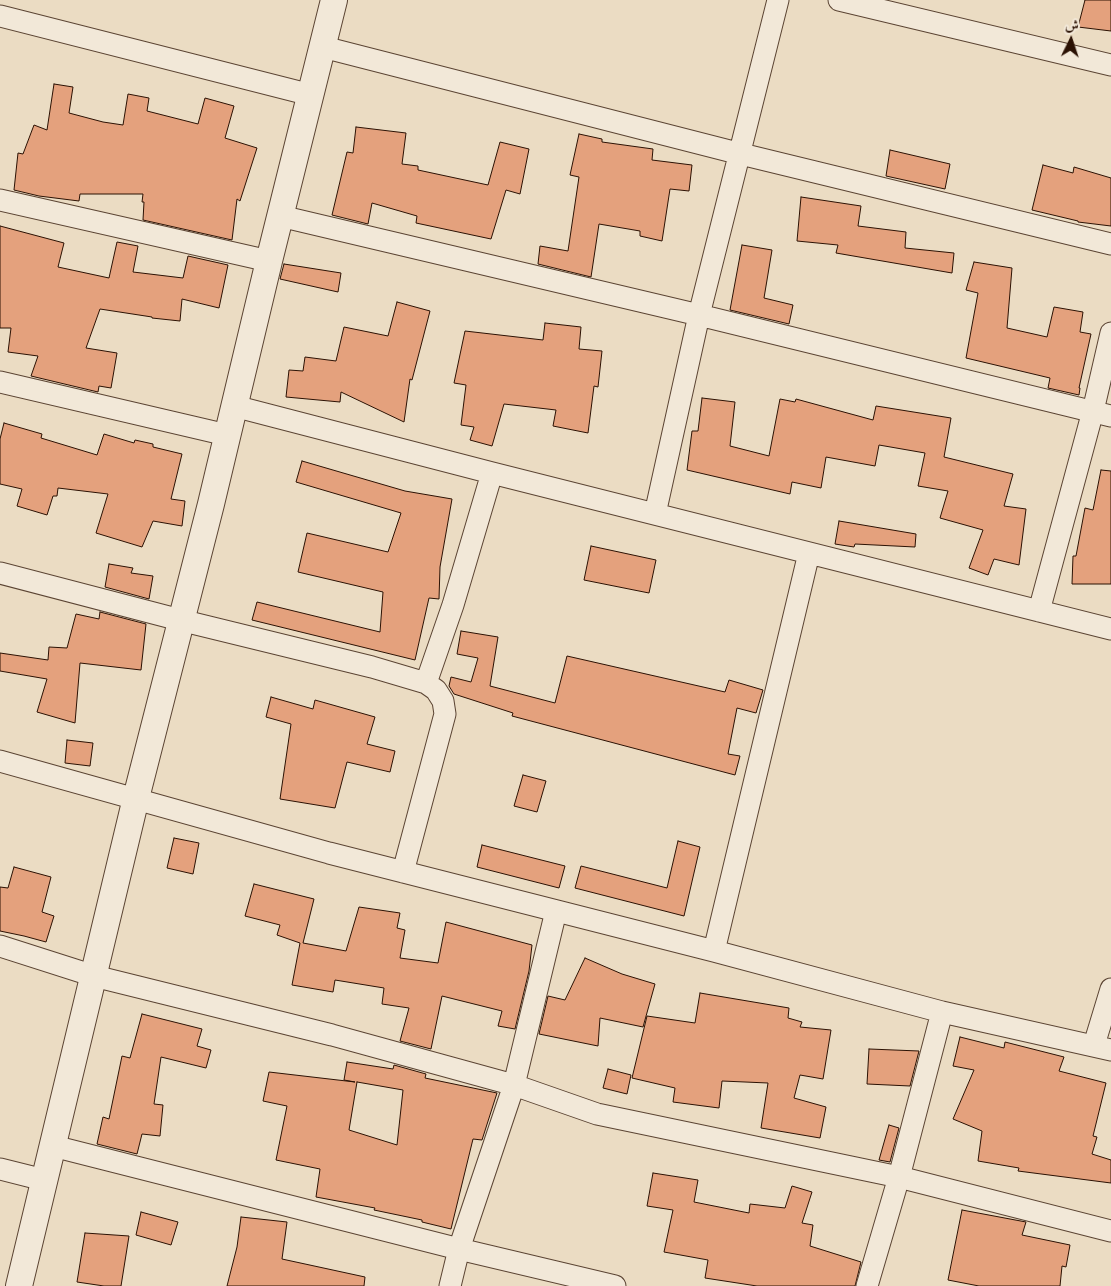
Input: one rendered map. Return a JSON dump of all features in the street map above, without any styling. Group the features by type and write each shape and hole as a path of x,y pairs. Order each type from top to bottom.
{"street":[{"path":"19,1286 136,798 211,504 334,0"},
{"path":"655,514 699,315 741,154 778,0"},
{"path":"839,0 1111,65"},
{"path":"0,16 311,95"},
{"path":"323,47 741,154 1111,244"},
{"path":"0,200 269,261"},
{"path":"280,216 699,315 1102,414"},
{"path":"1039,611 1102,414 1111,333"},
{"path":"0,382 227,435"},
{"path":"234,406 1111,629"},
{"path":"426,683 453,604 492,473"},
{"path":"714,951 809,553"},
{"path":"0,573 372,667 426,683 436,690 443,701 445,714 402,872"},
{"path":"0,761 402,872 714,951 942,1012 1103,1048 1111,989"},
{"path":"450,1286 459,1249 514,1084 556,911"},
{"path":"0,946 94,976 332,1035 514,1084 597,1114 899,1177 1111,1231"},
{"path":"867,1286 899,1177 942,1012"},
{"path":"53,1146 459,1249 615,1286"},
{"path":"0,1169 44,1180"}],"building":[{"path":"1085,0 1111,0 1111,31 1078,27"},
{"path":"54,84 73,87 69,113 123,125 128,94 149,98 147,111 198,124 205,98 234,106 225,138 257,148 240,201 237,199 232,240 143,220 143,194 80,194 79,201 39,196 14,190 18,153 23,154 34,125 47,130"},
{"path":"356,127 406,133 402,164 418,166 418,170 488,185 500,142 529,149 520,194 506,190 491,239 416,223 417,216 372,203 368,224 332,215 347,152 353,153"},
{"path":"579,134 602,139 602,142 653,149 652,160 692,165 689,191 670,189 662,241 640,236 640,231 599,224 591,277 538,264 540,246 568,251 579,177 570,175"},
{"path":"890,150 950,164 945,189 886,176"},
{"path":"1043,165 1073,173 1074,167 1111,178 1111,226 1078,222 1032,210"},
{"path":"801,197 861,206 858,226 906,232 905,248 954,253 952,273 836,253 838,245 797,241"},
{"path":"0,226 64,243 58,267 109,278 117,242 138,246 133,272 183,278 188,256 228,265 219,308 182,299 180,321 100,309 86,348 117,353 111,388 99,386 98,392 31,376 38,356 8,352 11,328 0,328"},
{"path":"742,245 772,250 764,298 793,305 789,324 730,310"},
{"path":"974,262 1012,268 1007,328 1047,337 1054,307 1083,312 1080,332 1091,334 1079,395 1048,388 1050,378 966,358 978,293 966,290"},
{"path":"284,264 341,273 338,292 280,279"},
{"path":"397,302 430,311 412,380 410,379 404,422 341,392 340,402 286,397 289,370 303,371 305,357 336,361 344,327 388,336"},
{"path":"545,323 581,327 579,349 602,351 598,387 594,386 588,433 553,426 556,410 504,404 492,446 470,440 474,427 461,425 466,385 454,383 465,331 543,340"},
{"path":"702,398 735,402 730,446 769,456 780,399 795,402 796,399 873,420 876,406 951,418 944,457 1013,474 1004,506 1026,509 1019,565 994,559 988,575 969,568 983,530 940,518 948,491 918,486 925,453 879,445 875,466 826,457 821,488 792,482 790,494 687,470 692,431 698,431"},
{"path":"4,423 42,434 41,438 97,455 104,434 134,443 135,440 153,444 153,447 182,454 171,499 185,501 182,526 153,521 142,547 96,533 108,494 58,488 57,496 53,496 47,515 17,506 22,489 0,484 0,439"},
{"path":"302,461 405,491 452,499 440,567 439,599 429,598 415,660 252,620 257,602 380,632 383,592 298,572 307,533 388,552 401,513 296,482"},
{"path":"1101,470 1111,471 1111,584 1072,584 1073,556 1076,556 1085,508 1093,510"},
{"path":"839,521 916,534 915,547 855,544 854,547 835,544"},
{"path":"591,546 656,560 649,593 584,580"},
{"path":"109,564 133,568 131,573 153,576 149,599 105,587"},
{"path":"100,612 146,624 141,670 80,663 75,723 37,712 47,679 0,671 0,653 48,660 49,647 67,648 76,614 99,619"},
{"path":"461,631 498,637 490,686 555,703 567,656 725,692 729,680 763,690 756,713 737,708 728,754 740,756 735,775 512,716 513,713 454,694 449,686 451,677 471,682 478,658 457,654"},
{"path":"271,697 313,709 315,700 375,717 367,744 395,751 390,772 347,762 335,808 280,799 291,724 266,717"},
{"path":"67,740 93,743 90,766 65,763"},
{"path":"523,775 546,781 537,812 514,806"},
{"path":"174,838 199,843 193,874 167,868"},
{"path":"678,841 700,847 684,916 575,888 581,866 667,888"},
{"path":"482,845 565,866 559,888 477,867"},
{"path":"14,867 51,877 42,912 54,916 46,942 0,931 0,887 8,888"},
{"path":"254,884 314,899 303,943 346,951 359,907 400,913 397,928 405,930 400,958 438,963 446,922 532,945 529,971 515,1029 498,1026 502,1011 442,996 431,1049 400,1041 409,1008 382,1004 384,988 335,980 333,992 292,985 300,943 277,935 280,925 245,916"},
{"path":"585,958 622,974 655,984 643,1027 600,1018 598,1046 539,1034 548,996 565,1000"},
{"path":"700,993 789,1008 788,1018 802,1022 800,1027 831,1030 823,1079 800,1075 794,1098 826,1107 820,1138 761,1128 768,1083 722,1081 719,1108 673,1102 675,1088 632,1078 647,1016 695,1023"},
{"path":"142,1014 202,1029 197,1046 211,1050 206,1068 161,1057 154,1104 163,1105 160,1136 142,1134 137,1154 97,1144 103,1117 109,1119 122,1056 130,1058"},
{"path":"960,1037 1004,1048 1005,1042 1064,1057 1059,1071 1106,1083 1093,1136 1097,1137 1092,1154 1111,1160 1111,1183 1018,1171 1019,1168 978,1161 982,1131 953,1119 974,1070 953,1066"},
{"path":"869,1049 919,1051 910,1086 867,1084"},
{"path":"347,1062 393,1069 394,1065 426,1074 425,1078 497,1093 482,1140 473,1139 451,1229 422,1222 422,1220 374,1210 375,1208 316,1197 320,1169 276,1160 287,1106 263,1101 269,1072 355,1082 344,1080","holes":["357,1082 403,1090 397,1145 349,1130"]},
{"path":"608,1069 631,1075 627,1094 603,1088"},
{"path":"889,1125 899,1128 890,1162 879,1160"},
{"path":"653,1173 698,1180 694,1202 749,1213 750,1204 785,1208 792,1186 812,1192 802,1223 813,1225 810,1246 861,1262 855,1286 757,1286 705,1278 708,1260 664,1252 673,1210 647,1206"},
{"path":"962,1210 1026,1222 1022,1235 1070,1245 1066,1267 1062,1266 1060,1286 979,1286 948,1280"},
{"path":"141,1212 178,1222 171,1245 136,1235"},
{"path":"241,1217 287,1222 282,1259 365,1277 364,1286 227,1286 237,1247"},
{"path":"85,1233 129,1236 121,1286 104,1286 77,1282"}]}
